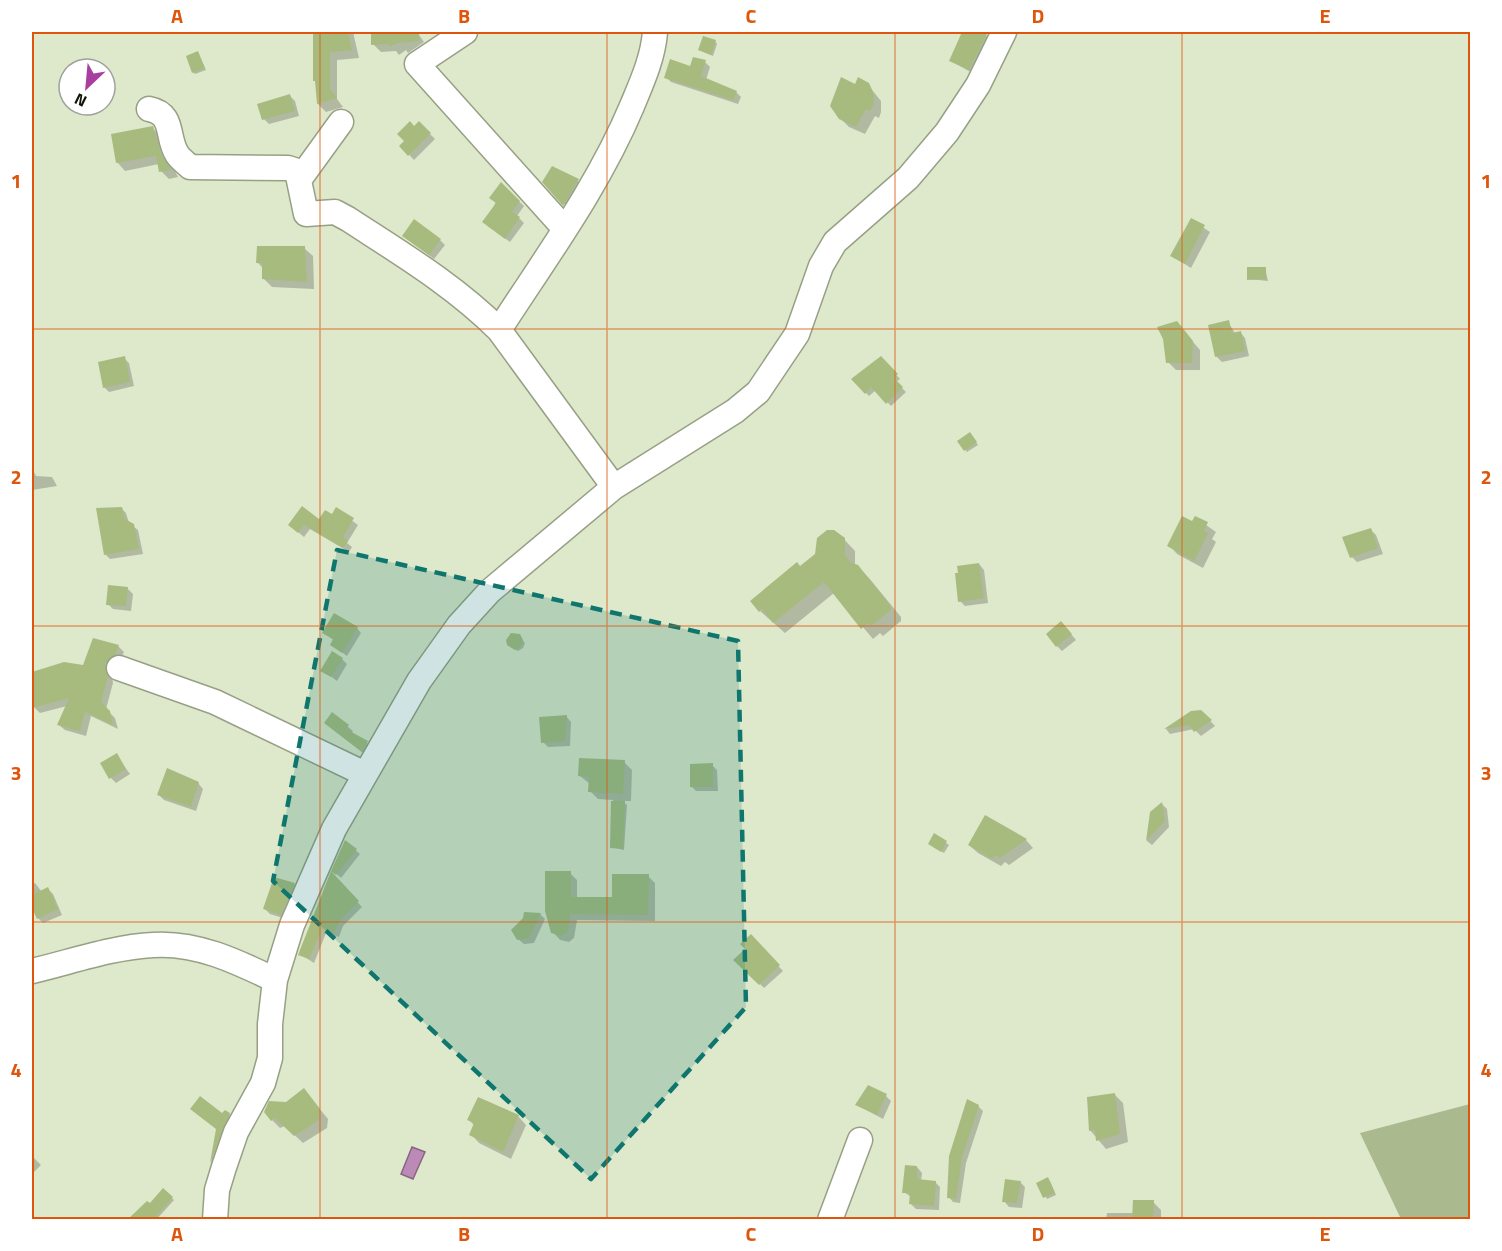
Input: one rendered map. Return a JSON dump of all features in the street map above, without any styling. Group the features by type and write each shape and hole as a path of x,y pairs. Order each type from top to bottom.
{"street":[{"path":"465,32 417,64 565,229"},
{"path":"499,330 590,192 615,147 645,74 655,32"},
{"path":"215,1220 217,1190 236,1132 263,1083 270,1058 270,1024 275,980 315,867 419,681 459,625 490,591 614,487 735,411 758,392 797,334 821,266 835,242 908,178 947,132 978,85 1004,32"},
{"path":"149,109 158,111 168,120 176,153 190,167 288,168 297,171 306,214 335,212 348,219 476,306 499,330 614,487"},
{"path":"299,180 341,122"},
{"path":"119,668 215,702 365,774"},
{"path":"32,971 134,947 154,945 209,952 235,960 275,980"},
{"path":"830,1220 860,1140"}],"highlighted area":[{"path":"337,550 738,641 746,1007 591,1179 273,881"}],"green space":[{"path":"1470,1104 1470,1219 1401,1219 1360,1133"}],"shaded area":[{"path":"412,1147 425,1152 413,1179 401,1174"}],"building":[{"path":"313,32 348,32 352,50 330,52 330,89 337,98 317,104 315,81 313,81"},
{"path":"371,32 419,32 419,41 397,43 390,47 388,44 371,45"},
{"path":"962,32 988,32 969,70 949,61"},
{"path":"703,36 716,40 711,55 698,50"},
{"path":"198,51 205,68 192,73 186,56"},
{"path":"693,57 706,60 701,76 737,91 733,100 664,78 670,59 690,66"},
{"path":"841,77 855,84 858,77 869,83 873,92 874,103 870,111 866,109 856,127 839,119 830,106"},
{"path":"290,94 295,111 262,120 257,104"},
{"path":"410,121 414,126 419,121 431,133 408,156 399,146 404,141 397,134"},
{"path":"153,126 161,154 171,170 159,172 156,156 116,163 111,134"},
{"path":"552,166 579,179 563,206 542,182"},
{"path":"501,182 520,201 512,212 520,217 505,239 482,222 496,203 489,198"},
{"path":"1191,218 1205,225 1185,264 1170,256"},
{"path":"414,219 441,239 429,255 402,236"},
{"path":"257,246 305,246 307,282 262,279 262,263 256,263"},
{"path":"1247,267 1266,267 1266,279 1247,280"},
{"path":"1229,320 1232,333 1241,331 1245,351 1215,357 1208,325"},
{"path":"1177,321 1193,341 1192,363 1166,363 1163,339 1157,327"},
{"path":"125,356 130,382 103,388 98,362"},
{"path":"881,356 898,374 894,378 903,387 886,404 871,387 865,394 851,379"},
{"path":"970,432 977,442 964,451 957,441"},
{"path":"302,506 319,519 325,510 332,514 336,507 354,518 343,537 348,541 343,548 304,525 298,533 288,525"},
{"path":"122,507 125,519 134,524 139,549 104,555 96,508"},
{"path":"1182,516 1192,521 1195,516 1208,522 1204,531 1208,533 1194,561 1167,546"},
{"path":"1371,528 1378,548 1350,558 1342,537"},
{"path":"827,530 834,530 845,538 845,555 850,562 858,565 890,605 891,610 871,626 868,623 861,629 824,582 773,623 762,609 759,612 750,601 797,562 800,566 815,554 817,538"},
{"path":"979,563 984,598 958,602 955,573 958,573 957,566"},
{"path":"108,585 128,587 126,606 106,605"},
{"path":"334,613 358,627 342,653 330,645 333,639 322,633"},
{"path":"1061,621 1072,634 1056,647 1046,634"},
{"path":"511,633 520,634 523,640 521,646 515,650 507,645 506,640"},
{"path":"93,638 119,645 115,655 105,664 108,676 101,702 110,711 113,725 85,712 80,731 57,725 69,698 32,708 32,672 64,662 83,665"},
{"path":"332,651 343,658 331,677 320,671"},
{"path":"1201,710 1212,720 1194,732 1189,725 1164,729 1191,711"},
{"path":"332,712 349,725 346,729 368,741 362,752 324,723"},
{"path":"567,715 565,741 541,743 539,717"},
{"path":"117,753 126,769 109,779 100,763"},
{"path":"579,758 625,760 623,794 588,792 589,777 578,776"},
{"path":"713,763 713,787 690,787 690,764"},
{"path":"167,768 199,782 191,807 157,795"},
{"path":"611,801 625,801 623,849 610,848"},
{"path":"1162,802 1165,821 1146,841 1150,812"},
{"path":"985,815 1027,839 1000,858 996,855 992,859 968,845"},
{"path":"934,833 947,841 941,852 928,844"},
{"path":"345,840 357,849 336,875 331,871"},
{"path":"331,871 359,901 339,921 334,933 322,930 309,959 298,955"},
{"path":"545,871 571,871 571,897 612,897 612,874 649,874 648,915 570,914 568,931 561,936 551,933 545,911"},
{"path":"274,877 295,883 281,915 263,909"},
{"path":"48,887 58,909 37,919 32,908 32,895"},
{"path":"524,912 541,913 529,938 517,940 511,930 523,918"},
{"path":"751,934 780,965 759,985 733,960 745,949 740,944"},
{"path":"868,1085 887,1094 877,1115 855,1105"},
{"path":"304,1088 320,1109 319,1120 294,1136 275,1118 271,1121 264,1112 269,1101 286,1102"},
{"path":"1115,1093 1120,1134 1096,1141 1095,1130 1089,1131 1087,1097"},
{"path":"200,1096 222,1113 225,1110 230,1113 210,1163 216,1129 190,1109"},
{"path":"478,1097 519,1115 503,1152 469,1135 474,1123 467,1120"},
{"path":"967,1099 979,1105 962,1158 956,1199 947,1198 949,1156"},
{"path":"905,1165 917,1166 917,1179 936,1181 934,1206 909,1204 910,1193 902,1193"},
{"path":"1048,1177 1055,1193 1043,1198 1036,1183"},
{"path":"1005,1179 1021,1181 1017,1203 1002,1202"},
{"path":"163,1188 173,1197 153,1220 127,1220 147,1201 150,1203"},
{"path":"1133,1200 1154,1200 1153,1220 1132,1220"}]}
